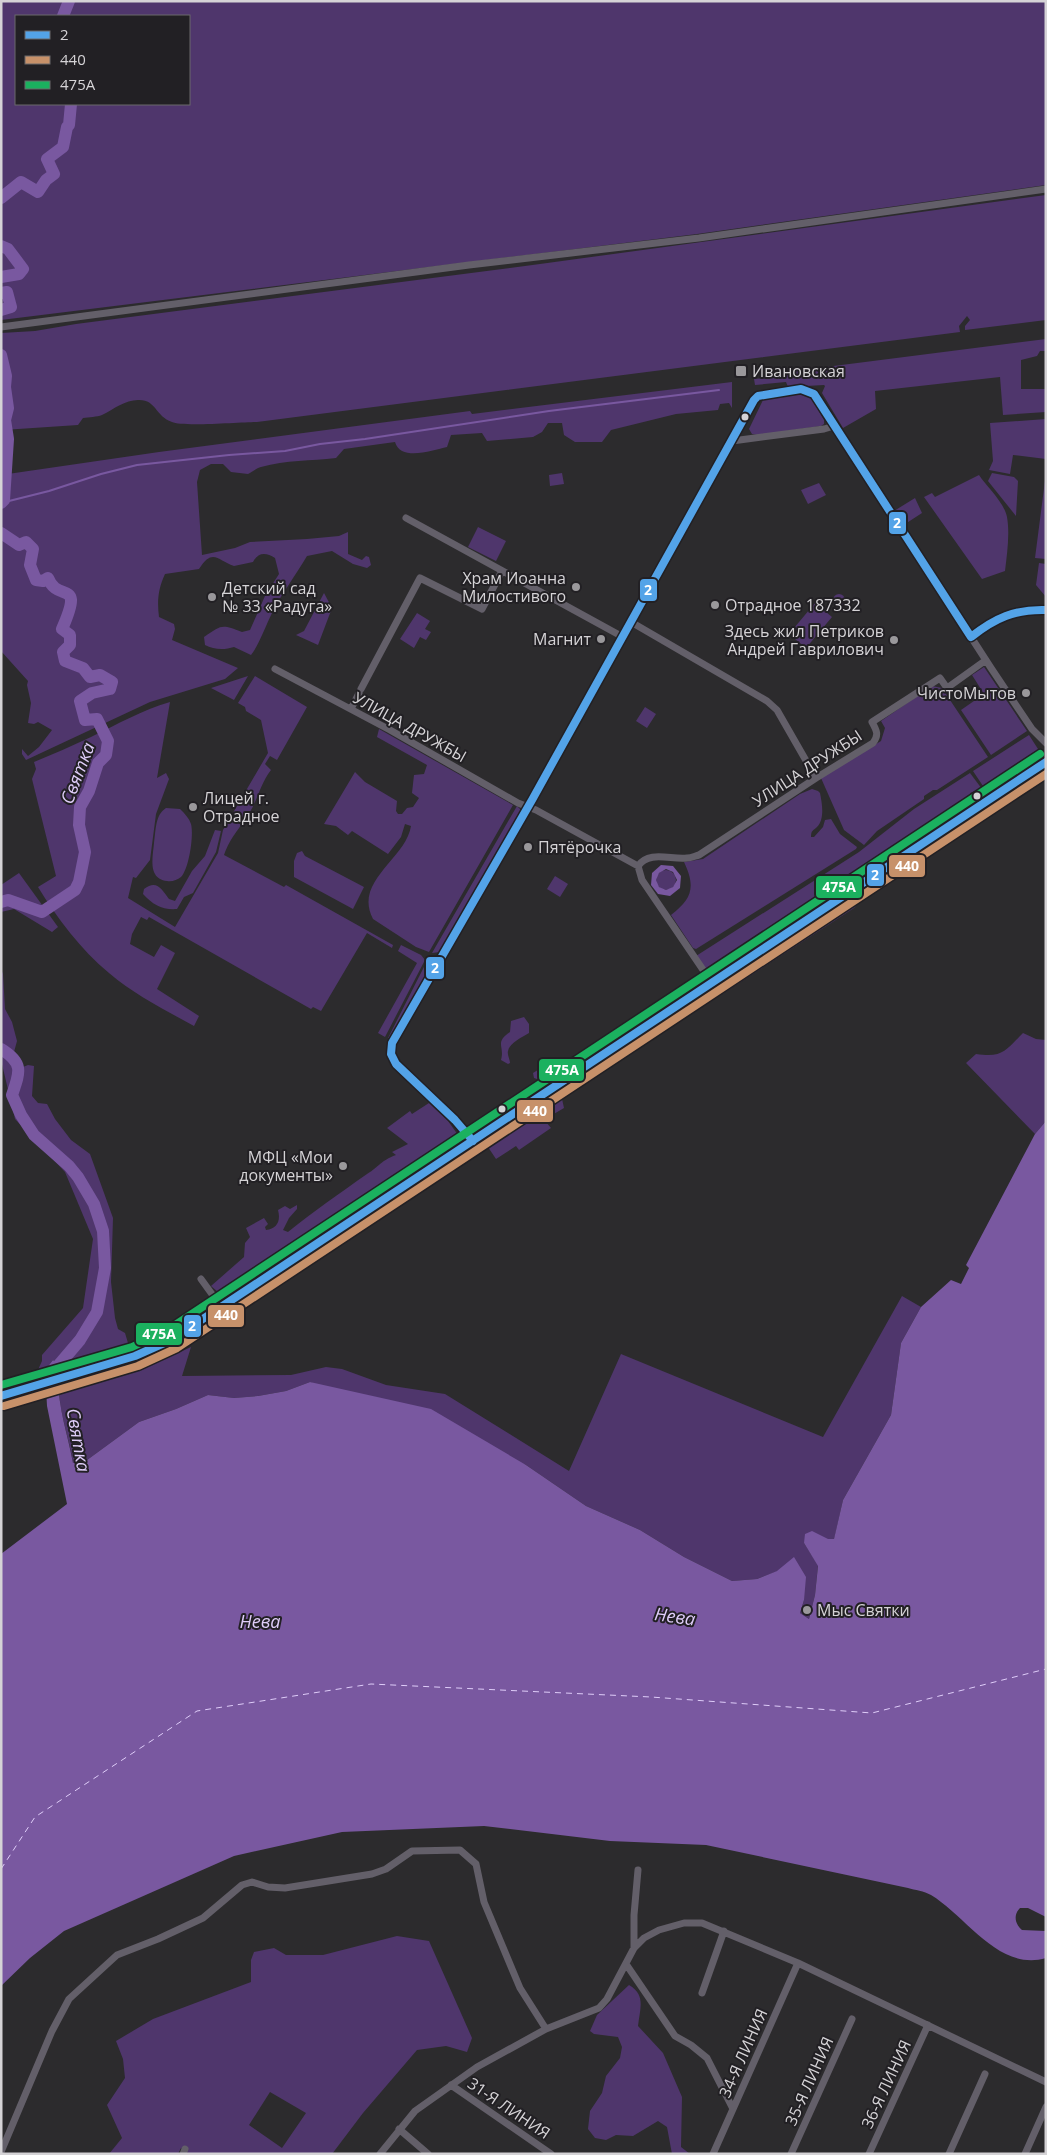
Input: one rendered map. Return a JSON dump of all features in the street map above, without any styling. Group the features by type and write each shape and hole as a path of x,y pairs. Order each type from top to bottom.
{"main road":[{"path":"1,1396 135,1356 162,1344 222,1308 1046,762"}],"street":[{"path":"1,327 479,264 700,238 1046,189"},
{"path":"473,1141 455,1120 396,1064 391,1048 397,1033 528,807 758,396 801,389 814,394 986,660 1032,729 1046,743"},
{"path":"732,441 824,429 834,426"},
{"path":"406,518 623,637"},
{"path":"351,710 420,578 482,609 502,571"},
{"path":"971,637 990,621 1002,614 1035,609 1046,610"},
{"path":"631,622 767,700 776,710 816,778"},
{"name":"УЛИЦА ДРУЖБЫ","path":"275,668 638,866 642,860 652,857 686,858 699,855 873,743 877,738 878,732 872,722 940,678 947,688 986,660"},
{"path":"638,866 642,880 712,984"},
{"path":"201,1279 222,1308"},
{"path":"1,2152 52,2031 69,1999 117,1954 203,1918 242,1885 252,1882 268,1887 285,1888 372,1874 386,1869 412,1851 460,1850 476,1864 484,1902 516,1979 546,2029"},
{"path":"634,1948 634,1915 638,1870"},
{"path":"380,2154 415,2110 477,2067 546,2029 599,2008 607,1999 634,1948 644,1938 659,1930 684,1923 702,1923 798,1962 1046,2082"},
{"path":"702,1993 724,1931"},
{"name":"34-Я ЛИНИЯ","path":"713,2154 798,1962"},
{"path":"626,1964 675,2036 691,2045 707,2058 734,2108"},
{"name":"35-Я ЛИНИЯ","path":"791,2154 852,2019"},
{"name":"36-Я ЛИНИЯ","path":"870,2154 928,2025"},
{"path":"949,2154 985,2074"},
{"name":"31-Я ЛИНИЯ","path":"451,2085 551,2154"},
{"path":"1025,2154 1046,2107"},
{"path":"399,2129 428,2154"}],"shaded area":[{"path":"1,1 1046,1 1046,185 697,234 1,320"},
{"path":"1046,195 1046,320 965,330 965,326 970,320 967,316 959,326 960,332 257,422 199,424 172,422 162,416 149,402 133,400 102,415 83,418 78,425 3,430 3,444 1,444 1,333 35,331"},
{"path":"1046,339 1046,351 1040,351 1037,356 1021,360 1021,389 1046,389 1046,412 1003,415 1000,377 875,391 876,409 843,428 822,393 824,385 788,387 786,382 755,385 754,379 764,378 763,375"},
{"path":"732,382 732,408 729,403 720,404 718,410 676,414 611,430 602,442 575,442 564,435 562,423 548,423 542,432 533,437 487,441 482,433 451,435 447,447 418,453 404,452 398,448 395,442 344,449 336,458 270,465 248,474 231,472 223,464 211,464 200,470 197,482 202,555 235,548 250,542 339,536 348,532 348,554 362,560 366,556 369,557 371,565 367,568 353,564 332,551 307,556 276,606 251,655 234,647 220,649 208,647 205,645 204,637 222,627 242,632 250,630 265,596 279,574 275,558 263,554 257,556 253,562 234,566 216,557 212,557 204,562 199,569 165,574 159,595 159,617 174,624 175,629 172,640 238,668 225,679 150,702 26,760 22,754 22,749 28,756 39,747 52,730 38,722 34,724 28,723 31,703 27,685 28,681 1,651 1,475 470,411 472,414"},
{"path":"801,393 810,396 824,420 824,424 758,435 752,434 749,429 763,400"},
{"path":"1046,419 1046,459 1013,455 1010,474 989,470 993,461 990,423"},
{"path":"562,473 564,484 550,486 549,475"},
{"path":"992,473 1014,477 1018,481 1016,516 988,481"},
{"path":"1046,473 1046,559 1035,558"},
{"path":"979,475 1005,511 1008,530 1005,571 982,579 924,497 932,493 935,497"},
{"path":"819,483 826,495 808,504 801,490"},
{"path":"915,498 922,513 902,526 894,511"},
{"path":"478,527 506,541 496,561 468,547"},
{"path":"1039,563 1046,564 1046,597 1036,585"},
{"path":"324,593 332,608 318,645 296,635 304,631"},
{"path":"839,594 845,600 839,606 833,600"},
{"path":"815,603 832,617 806,648 789,634"},
{"path":"417,613 430,621 425,629 431,632 426,640 420,637 414,648 400,639"},
{"path":"984,667 1027,731 991,755 961,710 984,694 972,675"},
{"path":"248,676 234,700 211,688"},
{"path":"255,676 307,707 277,760 270,756 265,764 271,770 224,855 284,887 286,885 393,945 392,948 367,933 321,1011 313,1007 311,1009 149,917 147,920 141,917 132,934 130,944 154,957 161,945 175,953 157,989 199,1016 194,1026 140,995 99,964 70,933 38,887 56,876 32,779 36,769 34,762 140,713 170,702 157,778 166,773 169,779 156,814 150,860 136,878 133,877 128,898 175,927 218,853 223,830 268,753 261,720 246,711 245,707 238,703"},
{"path":"932,686 942,688 988,757 937,790 933,790 924,796 924,799 877,831 864,845 844,830 821,778 881,741 885,728 881,721"},
{"path":"645,707 656,714 647,728 636,721"},
{"path":"379,729 513,805 429,952 416,947 373,919 369,905 370,893 375,882 400,849 407,838 411,826 405,824 401,837 388,854 352,831 348,835 336,826 324,824 355,772 365,782 397,801 396,811 398,814 402,814 407,808 413,807 419,798 412,793 414,775 424,774 427,765 377,737"},
{"path":"1029,735 1038,749 1038,759 1004,781 985,789 973,771"},
{"path":"970,773 982,789 970,793 971,797 968,799 968,804 711,977 696,956 859,852 914,809"},
{"path":"812,789 820,793 822,811 820,824 812,832 811,837 814,837 823,827 825,820 831,819 840,834 857,847 856,849 696,949 693,948 671,915 684,903 690,892 690,879 684,862 703,859 800,794"},
{"path":"517,806 520,812 440,952 432,953"},
{"path":"166,808 180,809 189,820 192,829 190,852 184,873 181,877 171,881 156,876 153,866 157,823 162,811"},
{"path":"215,830 221,831 216,852 193,893 184,897 177,909 167,909 158,906 143,894 144,889 156,885 169,899 175,901 192,871 205,856"},
{"path":"302,851 305,856 364,887 353,909 294,877 294,861 297,853"},
{"path":"666,870 673,873 676,880 673,887 666,890 659,887 656,880 659,873"},
{"path":"19,873 58,927 52,932 14,909 1,912 1,885"},
{"path":"555,876 568,884 560,897 547,889"},
{"path":"866,890 866,895 854,908 581,1086 578,1080"},
{"path":"401,945 421,955 425,960 385,1037 378,1033 417,963 398,951"},
{"path":"428,959 431,966 390,1039 388,1038"},
{"path":"1,969 5,1009 12,1022 17,1041 14,1052 23,1067 28,1065 34,1066 32,1096 38,1103 47,1104 55,1119 71,1140 90,1154 113,1218 111,1282 115,1318 118,1329 125,1333 128,1343 114,1351 59,1365 53,1360 45,1370 37,1372 42,1361 42,1355 83,1308 93,1239 65,1172 15,1119 1,1060"},
{"path":"524,1017 529,1024 529,1033 514,1042 509,1048 510,1063 508,1064 501,1060 502,1039 510,1032 511,1021"},
{"path":"1023,1033 1036,1039 1046,1040 1046,1121 1035,1134 966,1063 976,1054 992,1055 1003,1052"},
{"path":"552,1061 557,1063 557,1070 546,1072 537,1079 534,1078 533,1073"},
{"path":"568,1086 572,1092 562,1099 564,1108 547,1118 546,1122 551,1128 519,1150 516,1146 496,1159 486,1144 487,1139"},
{"path":"429,1103 448,1121 458,1135 456,1141 448,1150 421,1167 417,1166 294,1248 244,1278 218,1292 211,1286 244,1257 245,1243 250,1237 246,1228 264,1218 268,1224 265,1227 266,1230 273,1228 278,1221 278,1210 285,1206 290,1209 297,1205 297,1209 289,1218 283,1230 288,1232 317,1209 383,1162 396,1155 392,1152 408,1144 387,1128 410,1111 412,1114"},
{"path":"324,1248 325,1253 305,1269 299,1267 301,1262"},
{"path":"902,1296 921,1307 901,1343 891,1415 843,1500 834,1540 828,1540 812,1532 804,1543 818,1565 815,1595 809,1619 800,1613 804,1600 778,1571 757,1579 732,1581 684,1557 640,1530 586,1506 526,1465 310,1382 286,1391 258,1396 234,1398 208,1395 139,1422 83,1463 73,1463 59,1397 59,1387 129,1371 191,1347 182,1376 291,1375 326,1367 342,1369 386,1385 445,1394 569,1471 621,1354 823,1437"},
{"path":"397,1936 429,1941 472,2038 467,2052 446,2046 417,2050 363,2113 332,2154 189,2154 181,2148 178,2154 109,2154 122,2138 107,2105 125,2078 123,2059 116,2041 153,2019 251,1982 251,1960 254,1952 274,1948 286,1955 323,1955","holes":["270,2092 306,2113 282,2148 249,2125"]},
{"path":"629,1985 638,1993 641,2002 638,2026 663,2053 682,2097 681,2147 690,2154 672,2154 667,2127 658,2121 633,2136 616,2135 606,2140 595,2138 588,2129 590,2111 602,2093 606,2076 620,2058 622,2047 618,2037 594,2034 590,2031 597,2015"}],"water":[{"path":"661,865 673,866 681,876 680,888 670,896 658,894 651,885 652,873","holes":["666,869 673,872 677,880 673,887 666,890 659,887 656,880 659,873"]},
{"name":"Нева","path":"1046,1121 1046,1917 1028,1908 1020,1908 1016,1916 1016,1922 1022,1930 1046,1931 1046,1958 1029,1960 1013,1957 998,1950 931,1895 908,1888 706,1845 610,1841 484,1826 342,1832 234,1856 64,1931 30,1958 1,1986 1,1554 67,1504 47,1406 45,1370 53,1360 59,1365 60,1403 73,1463 83,1463 139,1422 208,1395 234,1398 258,1396 286,1391 310,1382 431,1409 526,1465 586,1506 640,1530 684,1557 732,1581 757,1579 777,1571 794,1557 806,1577 804,1600 800,1613 809,1619 815,1595 818,1566 804,1543 805,1534 812,1531 828,1539 834,1539 843,1500 891,1415 901,1343 921,1307 951,1280 961,1284 969,1268 966,1265 1035,1134"}],"waterway":[{"name":"Святка","path":"63,15 69,1"},
{"name":"Святка","path":"1,198 21,182 38,192 46,180 54,174 47,159 63,147 69,125 71,105"},
{"name":"Святка","path":"1,246 8,249 23,269 19,274 1,277"},
{"name":"Святка","path":"1,293 7,292 11,307 1,310"},
{"name":"Святка","path":"1,355 6,376 5,387 8,408 5,420 8,439 4,500 1,503"},
{"path":"1,503 137,465 285,451 320,444 549,411 719,390"},
{"name":"Святка","path":"1,533 19,545 26,542 33,549 30,565 36,580 43,581 48,578 52,586 70,597 71,603 62,629 70,635 70,645 63,652 65,661 83,668 90,677 100,675 112,682 110,689 92,693 80,701 85,720 97,719 108,741 106,755 98,763 89,791 80,807 79,825 85,852 79,882 75,890 42,912 8,900 1,902"},
{"name":"Святка","path":"1,1049 14,1059 17,1064 18,1074 12,1095 21,1115 34,1135 69,1166 78,1177 94,1204 103,1231 105,1268 97,1312 80,1340 57,1367 52,1379"}],"ferry route":[{"path":"1,1869 35,1817 197,1711 371,1684 651,1697 872,1713 1046,1669"}],"transit line":[{"name":"2","path":"473,1141 455,1120 396,1064 391,1054 392,1043 532,800 754,400 758,396 801,389 814,394 971,637 988,625 1006,616 1025,611 1046,610"},
{"name":"475А","path":"1,1385 132,1347 166,1331 1040,754"},
{"name":"2","path":"1,1396 135,1356 171,1340 1046,762"},
{"name":"440","path":"4,1406 138,1366 177,1348 1046,774"}],"place":[{"name":"Ивановская","path":"741,371"},
{"name":"Храм Иоанна Милостивого","path":"576,587"},
{"name":"Детский сад № 33 «Радуга»","path":"212,597"},
{"name":"Отрадное 187332","path":"715,605"},
{"name":"Магнит","path":"601,639"},
{"name":"Здесь жил Петриков Андрей Гаврилович","path":"894,640"},
{"name":"ЧистоМытов","path":"1026,693"},
{"name":"Лицей г. Отрадное","path":"193,807"},
{"name":"Пятёрочка","path":"528,847"},
{"name":"МФЦ «Мои документы»","path":"343,1166"},
{"name":"Мыс Святки","path":"807,1610"}]}
